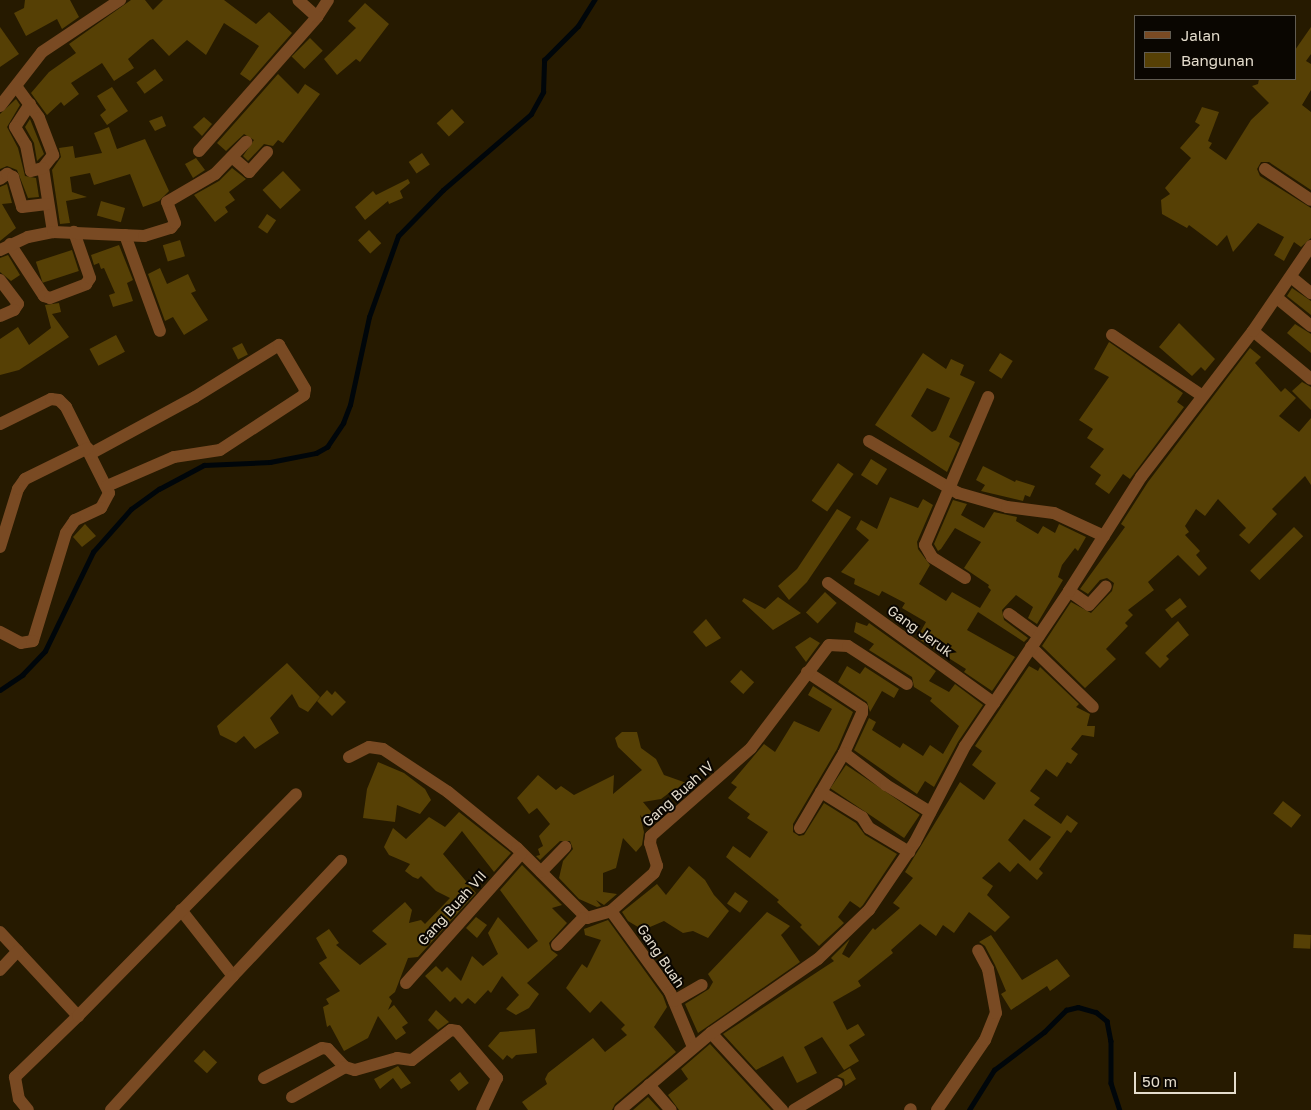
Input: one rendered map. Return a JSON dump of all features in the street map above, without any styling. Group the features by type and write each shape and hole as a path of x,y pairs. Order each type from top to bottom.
{"street":[{"path":"0,106 42,52 120,0"},
{"path":"298,0 317,17"},
{"path":"199,151 317,17 328,0"},
{"path":"16,86 30,104 53,156 43,168 31,171 26,145 15,127 30,104"},
{"path":"74,232 90,278 86,284 50,298 44,296 5,247 53,232 74,232 144,236 171,228 175,223 167,202 215,174 246,142"},
{"path":"232,157 249,172 267,152"},
{"path":"43,168 47,204 53,232"},
{"path":"1265,169 1311,200"},
{"path":"0,179 7,174 13,176 22,207 47,204"},
{"path":"125,235 160,331"},
{"path":"620,1110 711,1033 788,982 847,933 869,910 909,852 965,746 1069,591 1141,477 1201,395 1253,331 1311,246"},
{"path":"1291,277 1311,293"},
{"path":"0,280 18,304 14,310 0,316"},
{"path":"1277,298 1311,326"},
{"path":"1253,331 1311,379"},
{"path":"1112,335 1201,395"},
{"path":"0,547 9,513 18,489 25,479 89,451 195,397 279,345 305,388 304,395 220,450 174,457 107,486"},
{"path":"965,578 932,556 926,548 947,488 988,397"},
{"path":"0,424 51,399 59,400 89,451 109,493 105,504 75,520 66,533 33,641 26,644 3,637"},
{"path":"869,441 947,488 1007,508 1054,513 1104,536"},
{"path":"0,523 9,513"},
{"name":"Gang Jeruk","path":"828,583 994,703"},
{"path":"1069,591 1089,605 1106,586"},
{"path":"1009,614 1039,636"},
{"path":"800,828 844,753 862,713 862,708 807,672 820,652 829,645 838,643 848,646 907,684"},
{"path":"1032,647 1093,707"},
{"name":"Gang Buah IV","path":"611,911 655,870 656,859 650,843 651,836 751,748 807,672"},
{"path":"349,757 369,746 383,749 448,792 541,872 583,918"},
{"path":"844,753 886,785 930,812"},
{"path":"821,792 862,817 868,828 909,852"},
{"path":"28,1110 19,1099 15,1077 78,1016 296,794"},
{"path":"541,872 565,847"},
{"name":"Gang Buah VII","path":"406,983 521,854"},
{"path":"111,1110 341,860"},
{"path":"181,910 233,976"},
{"path":"557,945 583,918 611,911"},
{"name":"Gang Buah","path":"611,911 649,960 674,1001 693,1048"},
{"path":"0,932 78,1016"},
{"path":"937,1110 985,1040 996,1013 988,969 978,950"},
{"path":"0,970 18,951"},
{"path":"674,1001 702,985"},
{"path":"264,1078 322,1048 328,1050 345,1067 355,1070 397,1058 412,1060 451,1030 457,1031 497,1078 482,1110"},
{"path":"711,1033 782,1110"},
{"path":"292,1098 345,1067"},
{"path":"794,1110 837,1084"},
{"path":"649,1085 671,1110"}],"building":[{"path":"25,0 70,0 79,17 62,29 57,19 26,36 14,13 24,8"},
{"path":"131,0 145,0 153,10 163,0 224,0 256,24 269,12 292,33 250,81 240,74 259,46 224,23 206,55 187,40 169,56 153,39 150,40 128,59 134,68 114,81 102,63 71,83 79,94 64,106 61,102 47,115 31,93 49,72 76,53 69,44"},
{"path":"365,3 389,24 360,62 356,59 337,75 324,59 356,28 348,21"},
{"path":"0,27 19,54 0,67"},
{"path":"1311,27 1311,54 1306,61 1311,64 1311,90 1302,105 1311,112 1311,190 1269,162 1261,162 1257,169 1260,176 1311,208 1311,238 1301,247 1294,242 1284,261 1274,255 1284,237 1258,223 1233,252 1227,235 1217,246 1189,225 1187,228 1162,214 1161,200 1170,194 1165,188 1191,158 1180,148 1200,125 1195,122 1202,107 1219,112 1208,141 1212,143 1209,148 1226,160 1251,120 1269,103 1252,86 1258,84 1259,80 1296,80 1296,49"},
{"path":"310,38 323,51 304,69 292,56"},
{"path":"155,69 163,80 145,94 136,83"},
{"path":"278,74 298,94 305,84 320,94 283,143 278,140 273,146 264,144 248,161 243,156 254,140 244,134 226,151 217,143"},
{"path":"112,87 128,111 107,125 100,115 106,110 97,96"},
{"path":"16,99 20,105 7,127 18,148 25,176 36,178 39,197 28,198 17,170 7,166 0,169 0,114"},
{"path":"452,109 464,122 449,136 437,123"},
{"path":"162,116 166,126 155,131 149,121"},
{"path":"204,117 212,124 202,136 193,127"},
{"path":"30,119 44,154 37,161 34,143 25,127"},
{"path":"109,127 117,149 145,139 169,191 159,201 143,207 130,174 94,185 90,173 70,177 72,192 87,197 66,201 70,223 60,224 52,170 61,157 59,148 73,146 75,158 102,153 94,133"},
{"path":"422,153 430,165 417,174 409,162"},
{"path":"196,158 205,170 193,178 185,164"},
{"path":"232,168 246,179 229,192 235,200 225,207 228,212 215,222 194,195 219,181"},
{"path":"283,171 301,190 280,209 263,190"},
{"path":"408,179 410,183 400,191 403,198 389,204 388,201 365,220 355,207 373,191 376,195"},
{"path":"7,184 12,203 2,204 16,228 0,241 0,187"},
{"path":"101,201 125,208 121,222 97,215"},
{"path":"267,214 276,220 267,233 258,227"},
{"path":"369,230 381,243 370,253 358,240"},
{"path":"180,240 185,256 168,262 163,245"},
{"path":"119,245 133,280 127,283 133,301 113,307 109,295 115,293 104,268 101,269 99,263 94,265 91,255"},
{"path":"72,250 79,271 43,283 36,262"},
{"path":"8,255 20,275 11,281 0,272 0,258"},
{"path":"160,268 167,284 188,274 196,291 191,293 208,320 184,335 173,317 165,321 148,274"},
{"path":"1292,288 1311,301 1311,315 1287,296"},
{"path":"59,303 61,312 52,314 69,337 19,370 0,375 0,339 18,327 29,345 51,328 45,305"},
{"path":"1179,323 1215,359 1205,371 1201,367 1192,376 1159,347"},
{"path":"1295,324 1311,334 1311,353 1287,333"},
{"path":"116,335 125,352 98,366 90,349"},
{"path":"1109,342 1183,393 1177,402 1184,407 1130,479 1123,474 1109,494 1095,484 1101,475 1090,467 1104,449 1087,438 1093,429 1079,420 1109,377 1094,369"},
{"path":"242,343 248,355 238,360 232,348"},
{"path":"1250,348 1261,357 1255,363 1281,392 1285,388 1296,398 1279,416 1299,432 1311,418 1311,485 1305,476 1272,509 1277,514 1249,544 1239,535 1246,528 1218,499 1205,516 1196,509 1185,526 1189,532 1185,535 1200,551 1196,555 1207,568 1199,576 1178,555 1148,582 1154,590 1128,610 1133,615 1125,623 1128,626 1106,649 1116,659 1085,688 1042,646 1071,602 1091,613 1112,591 1114,583 1107,578 1100,580 1088,594 1080,589 1125,527 1121,524 1148,482"},
{"path":"923,353 946,369 951,359 964,365 960,375 975,382 949,437 960,443 947,472 875,425","holes":["927,388 950,398 936,430 932,432 911,416"]},
{"path":"1000,353 1013,361 1002,379 989,371"},
{"path":"1302,382 1311,387 1311,410 1292,391"},
{"path":"871,459 887,469 877,485 861,475"},
{"path":"838,463 854,474 827,512 812,501"},
{"path":"983,466 1015,482 1016,480 1035,486 1030,497 1025,495 1023,501 981,491 985,485 976,480"},
{"path":"890,497 918,508 923,499 933,505 917,542 918,549 930,565 919,584 946,601 952,592 980,608 991,590 988,587 989,585 964,568 981,542 955,528 941,549 938,551 934,544 953,500 967,504 961,515 984,528 994,512 1017,517 1016,521 1038,534 1043,526 1055,533 1059,524 1086,537 1078,551 1075,548 1062,565 1058,577 1063,580 1037,624 1028,618 1033,607 1016,595 1002,610 1004,620 1028,638 1024,642 978,612 967,630 1015,657 992,691 964,672 966,669 917,638 926,622 902,608 905,603 882,591 879,596 854,584 855,579 841,572 869,540 856,529 861,520 877,529"},
{"path":"837,509 851,517 807,582 789,600 778,586 797,569"},
{"path":"85,524 96,536 82,547 73,537"},
{"path":"1294,527 1303,536 1259,580 1250,571"},
{"path":"825,592 837,603 818,623 806,612"},
{"path":"778,597 801,613 773,630 742,601 744,598 765,609"},
{"path":"1180,598 1187,607 1172,618 1165,610"},
{"path":"706,619 721,638 706,647 693,632"},
{"path":"1178,621 1189,635 1166,656 1169,659 1160,668 1145,653"},
{"path":"856,622 867,626 869,623 936,671 929,681 949,692 955,684 983,705 958,742 934,787 925,781 917,794 854,750 869,718 876,722 872,730 900,748 903,743 923,756 930,745 943,754 959,726 930,701 932,698 914,687 912,677 869,650 874,644 854,632"},
{"path":"810,637 820,643 806,662 795,647"},
{"path":"287,663 320,697 308,712 299,707 292,694 270,718 279,733 255,749 244,736 236,743 220,735 217,726"},
{"path":"847,666 860,674 865,667 899,689 894,698 882,691 870,712 867,702 838,682"},
{"path":"1029,666 1038,671 1040,667 1079,704 1076,707 1090,714 1087,726 1095,726 1094,737 1082,735 1071,749 1078,754 1071,764 1067,762 1057,777 1046,769 1030,791 1040,798 1034,805 1061,824 1067,815 1078,823 1071,833 1067,830 1039,869 1043,873 1037,880 1018,863 1010,872 999,862 982,878 993,886 987,895 1010,917 995,932 969,912 954,933 943,925 936,936 920,924 891,950 893,953 858,981 861,986 833,1002 847,1030 858,1024 865,1035 849,1045 859,1061 844,1070 822,1037 804,1047 817,1073 797,1083 783,1056 756,1070 723,1034 834,961 831,958 850,939 842,954 849,958 873,928 875,930 900,908 893,903 913,878 905,872 960,782 984,800 996,783 972,765 982,751 975,746","holes":["1024,819 1051,837 1030,861 1008,840"]},
{"path":"741,670 754,682 743,694 730,682"},
{"path":"813,686 853,712 837,749 793,824 793,832 799,836 804,835 824,803 856,823 865,835 897,854 863,905 860,908 850,901 838,917 844,923 819,946 800,927 802,925 777,902 779,900 726,857 733,846 750,858 768,832 747,818 750,814 728,798 737,787 731,783 764,744 775,752 794,721 819,732 832,709 808,695"},
{"path":"327,690 332,695 335,691 346,702 332,716 317,701"},
{"path":"622,732 637,732 641,748 656,759 664,775 695,786 681,799 673,790 661,799 643,802 653,814 649,826 640,815 644,832 642,845 636,852 623,838 616,868 603,873 603,892 617,894 604,905 596,900 601,906 597,907 579,899 559,878 563,861 573,849 570,841 560,841 540,860 536,856 540,855 538,849 543,846 539,836 550,824 537,808 529,814 517,798 538,775 556,790 561,786 574,795 614,775 613,794 642,770 618,747 615,738"},
{"path":"378,762 404,773 425,789 431,800 420,814 397,805 395,822 363,818 367,789"},
{"path":"846,765 920,815 904,838 830,788"},
{"path":"1283,801 1301,815 1291,828 1273,814"},
{"path":"459,812 511,853 494,872 462,831 443,854 476,893 418,957 408,958 395,992 389,997 392,1001 388,1010 394,1005 408,1023 402,1027 406,1033 396,1040 378,1016 368,1038 344,1051 330,1025 327,1027 323,1007 329,1004 326,999 340,991 319,963 327,958 316,938 329,929 339,943 336,945 360,965 387,944 372,931 405,902 412,910 409,923 421,920 425,924 450,898 436,891 421,876 418,879 405,871 410,864 389,855 384,847 393,828 406,839 429,817 445,827"},
{"path":"522,865 562,905 552,908 567,923 549,943 551,950 558,955 527,983 539,994 529,1008 516,1015 506,1009 519,995 502,976 491,993 488,990 475,1004 468,998 462,1004 455,997 450,1002 425,976 436,966 442,972 447,967 461,981 472,956 483,966 498,954 488,933 498,917 528,949 538,941 500,890"},
{"path":"689,866 705,880 714,895 729,911 708,938 693,931 683,933 664,921 643,930 628,921 622,912 657,884 666,895"},
{"path":"735,892 748,901 740,913 727,903"},
{"path":"767,912 790,926 781,935 800,962 698,1033 685,1004 709,989 713,982 708,974"},
{"path":"476,917 487,925 477,938 466,928"},
{"path":"608,920 663,996 667,1007 654,1027 676,1052 615,1104 612,1110 528,1110 522,1102 547,1084 545,1079 548,1073 593,1038 605,1052 627,1035 621,1029 625,1025 601,1001 590,1013 566,988 582,964 587,968 601,940 585,935 584,929"},
{"path":"1294,934 1311,935 1310,949 1293,948"},
{"path":"991,935 1022,980 1057,959 1070,976 1050,991 1047,986 1011,1010 1001,994 1006,991 995,965 985,946 979,942"},
{"path":"436,1010 449,1022 438,1030 428,1020"},
{"path":"535,1029 537,1053 516,1055 512,1059 507,1055 503,1060 488,1046 500,1032"},
{"path":"710,1044 771,1110 679,1110 668,1095 688,1079 681,1069"},
{"path":"204,1050 217,1062 207,1073 194,1061"},
{"path":"398,1066 411,1083 401,1089 393,1078 380,1089 374,1079"},
{"path":"850,1068 856,1079 845,1086 844,1079 837,1076"},
{"path":"460,1072 469,1083 459,1091 450,1080"},
{"path":"648,1097 660,1110 633,1110"}],"waterway":[{"path":"0,690 22,675 45,651 93,552 131,509 159,489 204,465 270,462 316,453 327,447 343,423 350,405 369,317 398,236 443,190 531,114 543,92 544,60 578,26 594,0"},
{"path":"969,1110 994,1070 1044,1032 1066,1010 1078,1007 1096,1012 1107,1021 1111,1041 1111,1083 1120,1110"}]}
